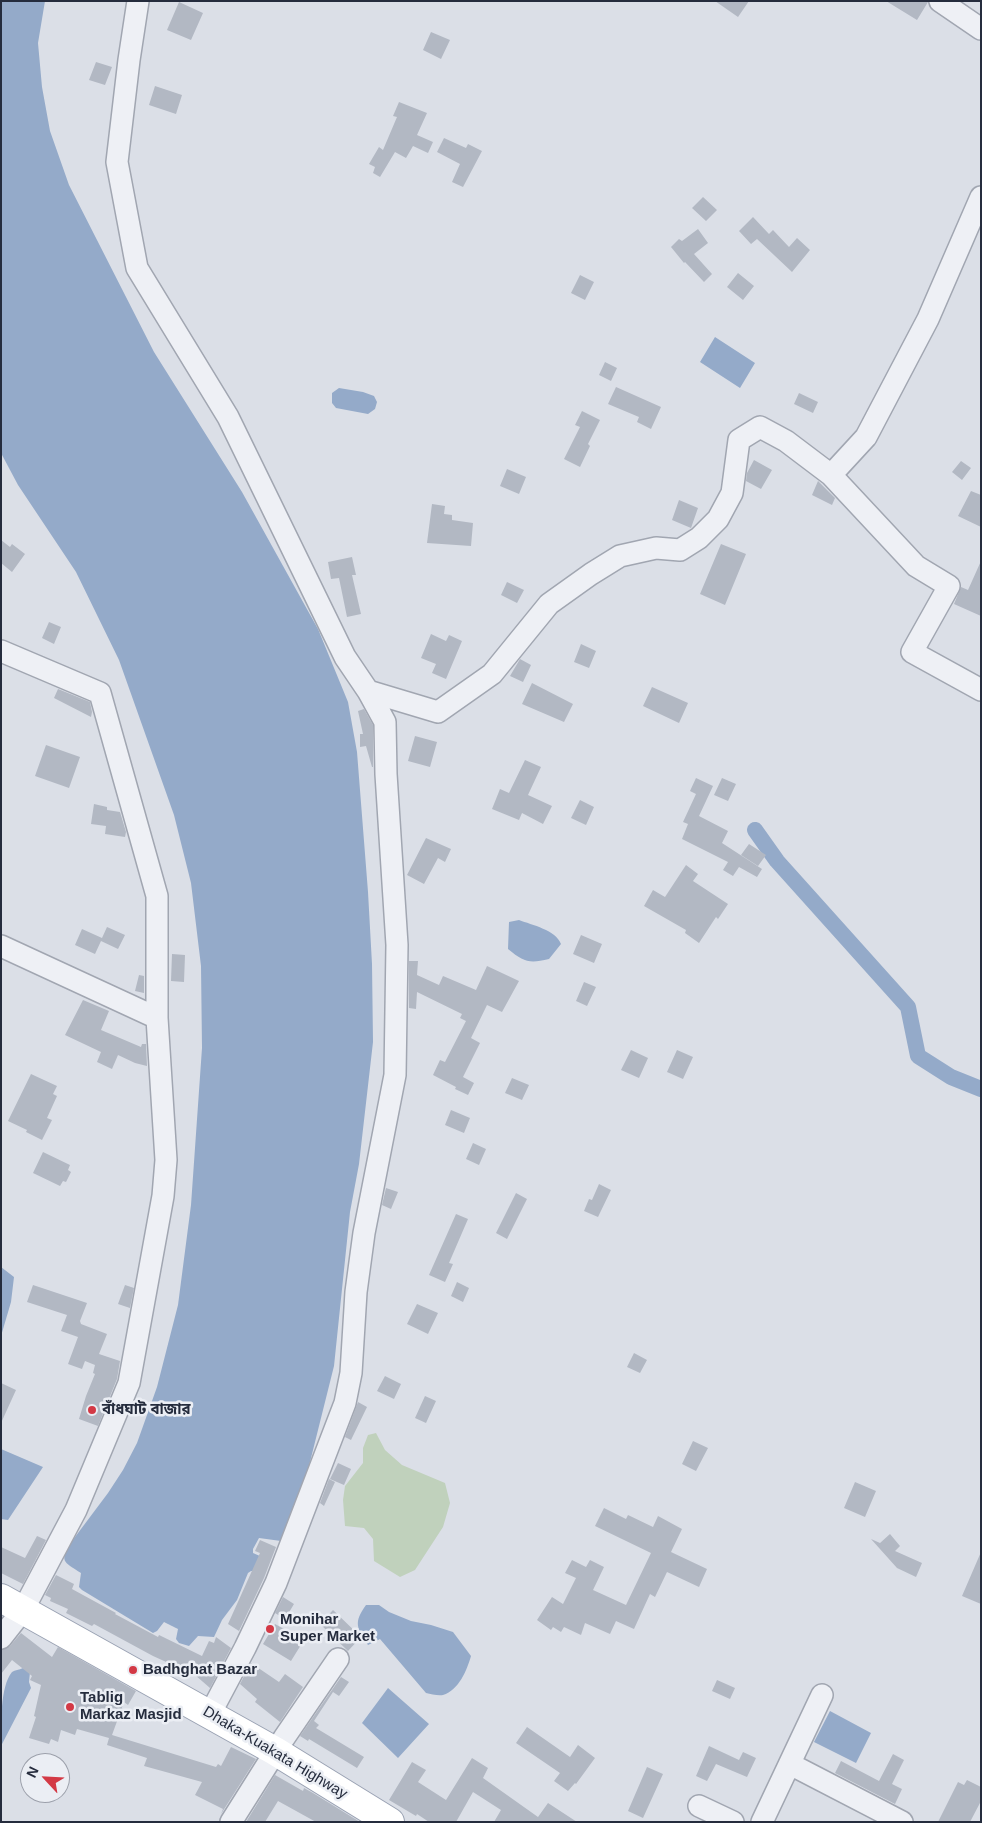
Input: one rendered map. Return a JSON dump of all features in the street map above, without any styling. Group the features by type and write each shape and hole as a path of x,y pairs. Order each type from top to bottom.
{"main road":[{"name":"Dhaka-Kuakata Highway","path":"12,1604 275,1751 390,1822"}],"street":[{"path":"138,1 117,162 137,268 228,417 345,657 368,691 385,722 386,774 397,945 395,1075 376,1169 356,1292 351,1373 345,1403 276,1583 245,1648 210,1714"},
{"path":"940,1 981,29"},
{"path":"831,475 866,437 928,320 981,197"},
{"path":"368,691 438,712 492,674 549,604 591,574 620,556 656,548 680,550 699,538 718,519 732,493 739,440 760,427 786,441 831,475 916,566 948,586 912,652 981,690"},
{"path":"1,651 100,693 157,896 157,1018 166,1160 164,1196 149,1266 129,1384 76,1510 12,1604 1,1638"},
{"path":"1,946 157,1018"},
{"path":"231,1822 275,1751 338,1658"},
{"path":"762,1822 822,1695"},
{"path":"790,1764 870,1815 902,1822"},
{"path":"699,1806 733,1822"}],"green space":[{"path":"376,1433 385,1450 402,1465 445,1483 450,1503 443,1527 415,1570 400,1577 374,1561 373,1539 364,1528 345,1526 343,1500 345,1486 363,1463 363,1448 368,1435"}],"water":[{"path":"1,1 45,1 38,43 42,87 50,131 69,185 154,352 242,492 318,629 348,702 357,752 372,964 373,1042 359,1164 350,1212 334,1366 304,1486 281,1541 259,1538 253,1553 269,1560 248,1573 237,1600 222,1620 214,1637 198,1636 189,1646 179,1643 176,1639 178,1629 164,1622 153,1633 82,1590 79,1587 81,1573 67,1563 64,1557 72,1541 123,1470 137,1443 157,1387 178,1305 191,1205 202,1048 201,966 191,883 174,815 119,660 76,572 18,485 1,453"},
{"path":"715,337 755,363 740,388 700,362"},
{"path":"339,388 374,396 377,402 375,409 368,414 336,408 332,403 332,393"},
{"path":"519,920 543,929 558,939 561,944 549,959 527,961 508,949 509,922"},
{"path":"1,1267 14,1277 11,1302 1,1336"},
{"path":"1,1449 43,1467 8,1520 1,1519"},
{"path":"366,1605 379,1605 389,1612 411,1621 453,1632 471,1656 465,1673 454,1689 443,1695 426,1693 380,1639 368,1645 358,1625 359,1616"},
{"path":"23,1668 30,1672 29,1682 31,1688 1,1746 2,1707 5,1687 12,1672"},
{"path":"388,1688 429,1724 398,1758 362,1723"},
{"path":"830,1711 871,1733 856,1763 814,1742"}],"building":[{"path":"715,1 749,1 738,17"},
{"path":"886,1 928,1 928,2 917,20"},
{"path":"179,2 203,13 191,40 167,30"},
{"path":"431,32 450,40 441,59 423,50"},
{"path":"96,62 112,67 105,85 89,80"},
{"path":"155,86 182,95 176,114 149,105"},
{"path":"399,102 427,113 417,135 433,142 428,153 413,146 406,158 395,152 380,177 373,173 375,167 369,164 379,147 383,150 397,117 393,116"},
{"path":"444,138 466,148 468,144 482,151 463,187 452,182 460,164 437,152"},
{"path":"703,197 717,210 706,221 692,208"},
{"path":"753,217 769,234 773,230 789,247 797,238 810,250 792,272 757,239 751,244 739,231"},
{"path":"698,229 708,243 694,254 712,274 704,282 684,263 671,247 679,239 682,241"},
{"path":"738,273 754,286 743,300 727,287"},
{"path":"580,275 594,282 585,300 571,293"},
{"path":"605,362 617,368 611,381 599,375"},
{"path":"616,387 661,407 651,429 637,422 639,417 608,404"},
{"path":"799,393 818,402 813,413 794,404"},
{"path":"582,411 600,420 588,444 590,446 580,467 564,459 580,427 575,425"},
{"path":"754,460 772,470 761,489 746,481 747,473"},
{"path":"961,461 971,468 962,480 952,472"},
{"path":"507,469 526,477 519,494 500,486"},
{"path":"818,481 835,498 832,505 812,495"},
{"path":"971,491 981,495 981,527 958,516"},
{"path":"679,500 698,508 691,528 672,520"},
{"path":"432,504 445,506 444,514 452,515 452,520 473,523 471,546 427,543"},
{"path":"1,540 10,547 12,544 25,554 12,572 1,563"},
{"path":"721,544 746,554 725,605 700,594"},
{"path":"352,557 356,575 352,575 361,614 347,617 339,578 331,579 328,562"},
{"path":"981,561 981,616 954,604 961,587 968,590"},
{"path":"507,582 524,590 517,603 501,595"},
{"path":"49,622 61,627 54,644 42,638"},
{"path":"431,634 446,641 449,635 462,641 446,679 432,673 436,664 421,658"},
{"path":"581,644 596,651 589,668 574,662"},
{"path":"520,659 531,665 523,682 510,676"},
{"path":"532,683 573,704 564,722 522,704"},
{"path":"652,687 688,703 679,723 643,706"},
{"path":"58,689 90,702 91,717 54,698"},
{"path":"364,709 373,725 373,767 366,746 360,747 360,734 363,734 358,711"},
{"path":"415,736 437,742 430,767 408,761"},
{"path":"46,745 80,757 69,788 35,776"},
{"path":"525,760 541,767 528,795 552,806 543,824 522,813 519,820 492,809 500,789 509,793"},
{"path":"696,778 713,786 699,816 728,831 722,843 762,869 757,877 739,867 733,876 723,870 728,862 682,839 688,824 683,822 696,794 690,791"},
{"path":"722,778 736,784 728,801 714,795"},
{"path":"580,800 594,807 586,825 571,818"},
{"path":"94,804 107,807 107,810 120,812 126,832 125,837 105,834 106,826 91,824"},
{"path":"426,838 451,849 445,862 438,858 424,884 407,875"},
{"path":"749,844 766,855 758,866 741,855"},
{"path":"686,865 698,874 693,881 728,904 718,919 716,917 699,943 685,933 686,930 644,906 653,890 665,897"},
{"path":"107,927 125,935 118,949 101,941 95,954 75,945 82,929 102,938"},
{"path":"581,935 602,944 594,963 573,954"},
{"path":"172,954 185,955 184,982 171,981"},
{"path":"409,961 418,961 417,975 439,985 443,976 476,990 487,966 519,981 502,1012 487,1005 471,1038 480,1043 463,1077 474,1083 468,1095 433,1075 440,1060 445,1062 466,1021 460,1018 462,1014 417,992 416,1009 409,1008"},
{"path":"139,975 144,976 144,993 135,991"},
{"path":"584,982 596,987 587,1006 576,1001"},
{"path":"83,1000 109,1011 101,1030 141,1047 142,1044 146,1044 147,1066 118,1055 112,1069 97,1062 101,1052 65,1035"},
{"path":"631,1050 648,1058 639,1078 621,1070"},
{"path":"677,1050 693,1057 683,1079 667,1072"},
{"path":"31,1074 57,1086 53,1094 57,1096 47,1118 52,1120 42,1140 8,1121"},
{"path":"512,1078 529,1085 522,1100 505,1093"},
{"path":"451,1110 470,1118 464,1133 445,1125"},
{"path":"473,1143 486,1149 479,1165 466,1159"},
{"path":"43,1152 70,1165 68,1170 71,1172 66,1182 63,1181 60,1186 33,1173"},
{"path":"599,1184 611,1190 598,1217 584,1211 589,1199 592,1200"},
{"path":"386,1188 398,1192 391,1209 382,1205"},
{"path":"516,1193 527,1199 507,1239 496,1233"},
{"path":"456,1214 468,1219 449,1263 453,1264 445,1282 429,1275"},
{"path":"457,1282 469,1288 463,1302 451,1296"},
{"path":"33,1285 87,1303 80,1321 81,1324 107,1334 99,1354 120,1361 117,1379 98,1426 79,1419 95,1374 93,1373 95,1365 85,1361 82,1369 68,1364 78,1337 61,1331 67,1315 27,1302"},
{"path":"125,1285 134,1288 130,1308 118,1304"},
{"path":"417,1304 438,1313 428,1334 407,1324"},
{"path":"634,1353 647,1360 640,1373 627,1367"},
{"path":"385,1376 401,1384 394,1399 377,1391"},
{"path":"1,1383 16,1390 1,1423"},
{"path":"425,1396 436,1401 426,1423 415,1418"},
{"path":"358,1402 367,1407 351,1440 345,1437"},
{"path":"693,1441 708,1448 696,1471 682,1464"},
{"path":"338,1463 351,1469 344,1485 330,1479"},
{"path":"329,1479 335,1482 324,1506 320,1503"},
{"path":"855,1482 876,1491 865,1517 844,1508"},
{"path":"604,1508 626,1519 628,1515 653,1527 658,1516 682,1529 671,1552 707,1569 699,1587 667,1572 655,1597 650,1594 634,1629 616,1621 610,1634 585,1623 581,1635 564,1627 561,1632 553,1627 551,1630 537,1620 552,1597 563,1604 576,1578 565,1573 572,1560 586,1567 590,1560 604,1567 593,1590 626,1605 651,1553 595,1526"},
{"path":"890,1534 900,1546 895,1551 922,1563 916,1577 897,1568 871,1539 880,1543"},
{"path":"37,1536 46,1540 23,1584 1,1573 1,1547 25,1558"},
{"path":"260,1540 276,1547 264,1578 239,1631 228,1624 260,1553 255,1551"},
{"path":"981,1552 981,1604 962,1596"},
{"path":"56,1575 74,1584 72,1589 115,1614 158,1637 159,1635 202,1656 209,1641 214,1643 216,1637 231,1648 210,1688 195,1675 153,1656 94,1624 92,1626 66,1613 68,1609 50,1601 51,1598 45,1595"},
{"path":"283,1597 294,1604 285,1619 275,1613"},
{"path":"333,1610 361,1637 348,1651 320,1624"},
{"path":"275,1624 304,1640 291,1661 263,1644"},
{"path":"21,1633 52,1657 58,1647 136,1691 128,1705 124,1702 112,1735 216,1767 218,1764 221,1766 231,1747 256,1759 221,1814 223,1809 195,1795 202,1782 144,1766 147,1758 107,1745 109,1738 77,1729 75,1735 61,1730 58,1742 51,1739 49,1744 29,1738 36,1717 34,1716 41,1685 30,1680 32,1676 12,1660 1,1674 1,1650 10,1646"},
{"path":"251,1663 279,1682 285,1674 303,1687 280,1722 255,1702 257,1699 240,1684"},
{"path":"341,1677 349,1682 339,1696 333,1692 314,1721 319,1725 316,1728 364,1757 357,1768 309,1739 308,1741 300,1736"},
{"path":"717,1680 735,1688 730,1699 712,1691"},
{"path":"527,1727 570,1757 578,1745 595,1758 576,1784 568,1791 554,1781 560,1773 516,1743"},
{"path":"709,1746 739,1760 743,1752 756,1758 747,1777 716,1764 707,1781 696,1776"},
{"path":"893,1754 904,1760 892,1784 902,1789 895,1804 835,1773 841,1761 879,1781"},
{"path":"472,1758 488,1768 483,1778 538,1817 548,1803 577,1822 494,1822 501,1810 473,1792 456,1822 429,1822 389,1800 412,1762 426,1770 418,1782 446,1800"},
{"path":"647,1767 663,1774 643,1818 628,1811"},
{"path":"275,1775 303,1791 304,1788 360,1822 316,1822 278,1801 265,1822 246,1822"},
{"path":"967,1780 981,1787 981,1801 970,1822 938,1822 958,1782 964,1785"}],"waterway":[{"path":"755,830 777,861 908,1007 918,1056 951,1077 981,1089"}],"place":[{"name":"বাঁধঘাট বাজার","path":"92,1410"},
{"name":"Monihar Super Market","path":"270,1629"},
{"name":"Badhghat Bazar","path":"133,1670"},
{"name":"Tablig Markaz Masjid","path":"70,1707"}]}
